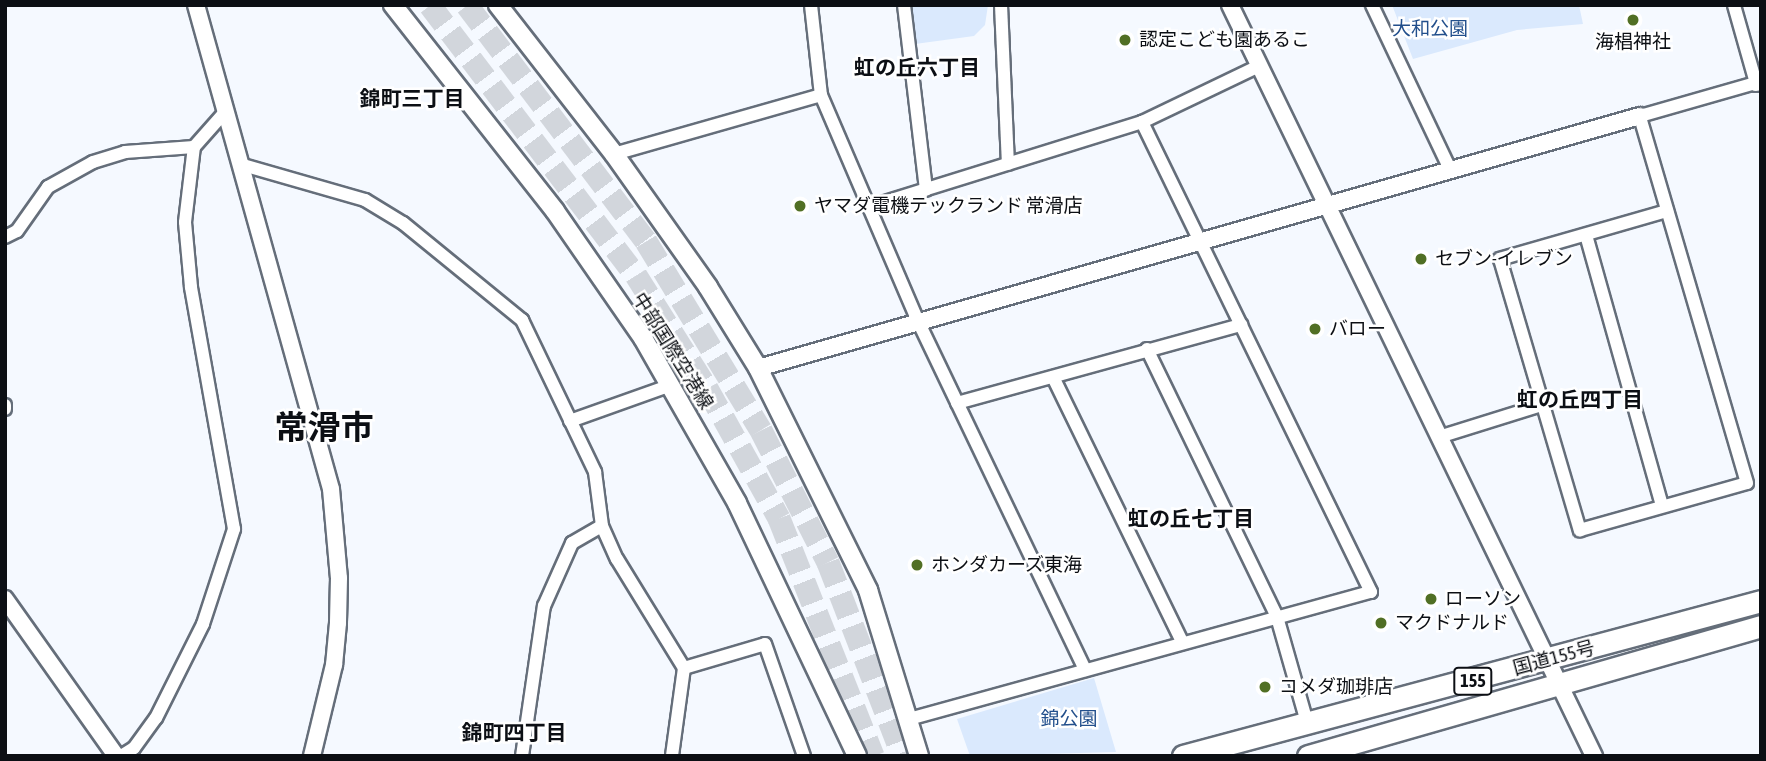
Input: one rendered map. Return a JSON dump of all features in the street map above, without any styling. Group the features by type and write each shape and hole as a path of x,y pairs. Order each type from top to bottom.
{"highway":[{"name":"国道155号","path":"1184,756 1308,726 1761,601"},
{"name":"国道155号","path":"1308,756 1761,626"}],"main road":[{"name":"中部国際空港線","path":"393,5 555,211 671,385 755,539 857,756"},
{"path":"498,5 614,154 708,287 758,368 868,590 919,756"}],"street":[{"path":"196,5 243,165 331,488 339,578 338,623 334,665 312,756"},
{"path":"811,5 821,95 918,321 1085,670"},
{"path":"904,5 926,190"},
{"path":"1002,5 1008,164"},
{"path":"1230,5 1594,756"},
{"path":"1372,5 1451,171"},
{"path":"758,368 1758,82 1734,5"},
{"path":"869,207 1142,121 1259,66"},
{"path":"614,154 821,95"},
{"path":"121,756 134,748 156,718 198,635 234,529 191,287 185,222 194,147 226,111"},
{"path":"1640,116 1746,483 1580,530 1500,259 1667,211"},
{"path":"909,719 1371,592 1142,121"},
{"path":"5,237 17,231 48,187 93,162 125,152 194,147"},
{"path":"243,165 365,200 403,223 523,320 595,472 602,526 617,559 684,668 672,756"},
{"path":"1586,235 1662,506"},
{"path":"957,403 1241,325"},
{"path":"1147,349 1277,618 1308,726"},
{"path":"1052,377 1183,643"},
{"path":"570,421 671,385"},
{"path":"1439,437 1542,405"},
{"path":"522,756 544,606 572,543 602,526"},
{"path":"5,599 116,756"},
{"path":"684,668 765,644 804,756"}],"green space":[{"path":"910,5 988,5 985,25 974,36 915,44"},
{"name":"大和公園","path":"1392,5 1579,5 1583,24 1517,30 1413,59"},
{"name":"錦公園","path":"1094,678 1116,752 970,756 957,719"}],"tunnel":[{"path":"430,5 636,275 707,388 779,518 873,756"},
{"path":"467,5 646,241 761,430 828,562 903,756"}],"place":[{"name":"海椙神社","path":"1633,20"},
{"name":"認定こども園あるこ","path":"1125,40"},
{"name":"ヤマダ電機テックランド 常滑店","path":"800,206"},
{"name":"セブン-イレブン","path":"1421,259"},
{"name":"バロー","path":"1315,329"},
{"name":"ホンダカーズ東海","path":"917,565"},
{"name":"ローソン","path":"1431,599"},
{"name":"マクドナルド","path":"1381,623"},
{"name":"コメダ珈琲店","path":"1265,687"}],"district":[{"name":"虹の丘六丁目","path":"917,67"},
{"name":"錦町三丁目","path":"412,98"},
{"name":"虹の丘四丁目","path":"1580,399"},
{"name":"常滑市","path":"324,428"},
{"name":"虹の丘七丁目","path":"1191,518"},
{"name":"錦町四丁目","path":"514,732"}]}
